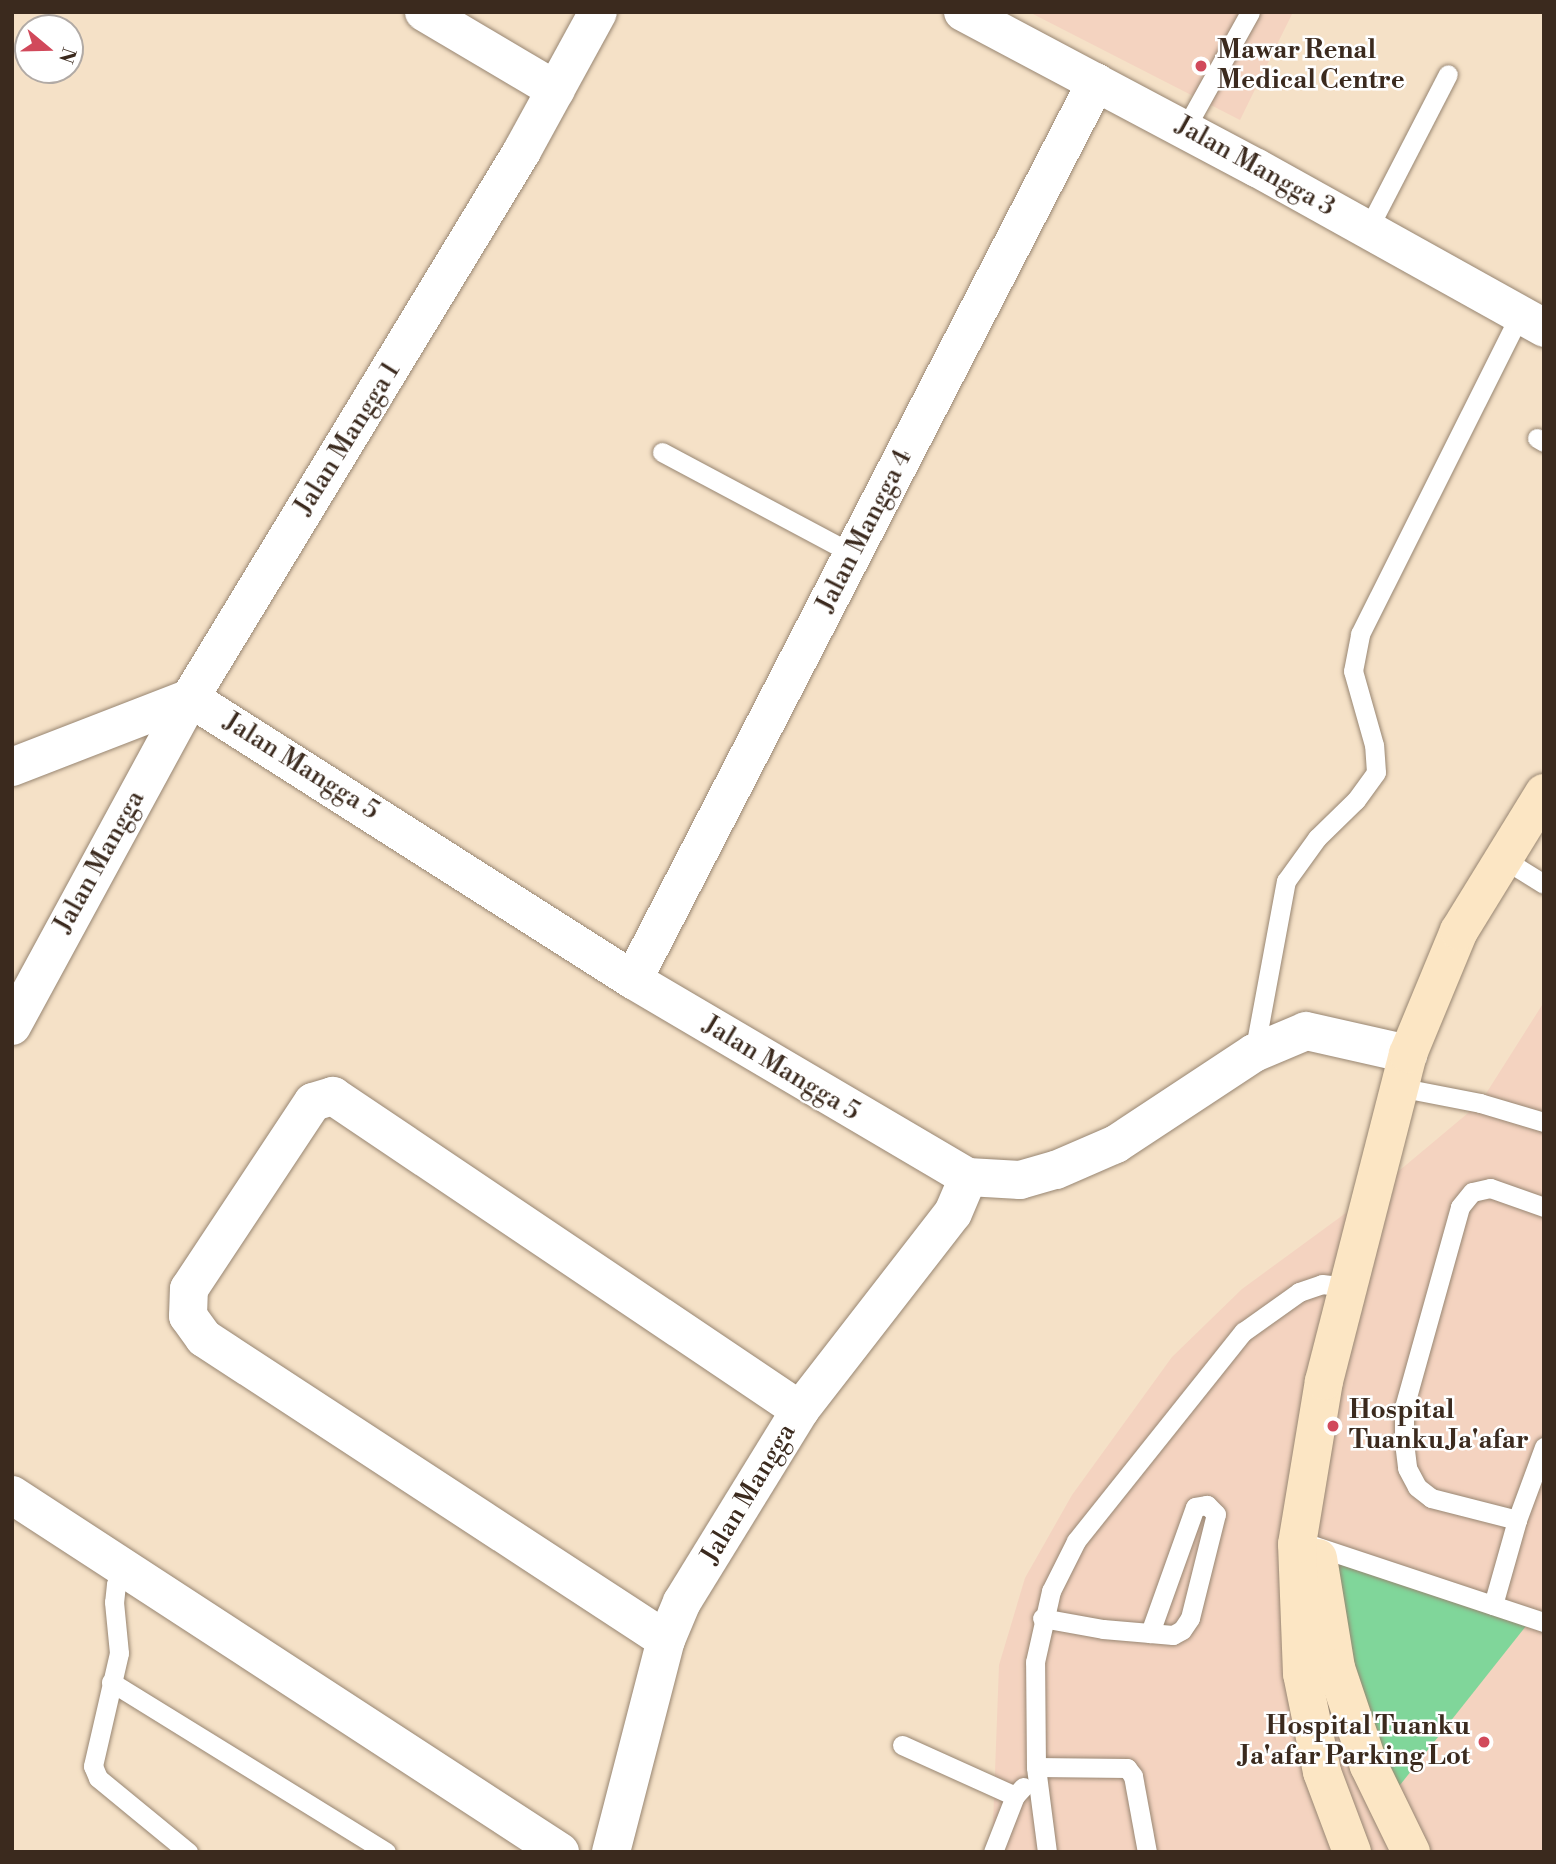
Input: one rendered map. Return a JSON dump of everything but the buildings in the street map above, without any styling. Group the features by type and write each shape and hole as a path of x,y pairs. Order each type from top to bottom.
{"street":[{"path":"424,12 556,90"},
{"name":"Jalan Mangga 1","path":"190,698 556,90 598,12"},
{"name":"Jalan Mangga 3","path":"963,12 1185,129 1532,321"},
{"name":"Jalan Mangga 4","path":"633,980 1096,82"},
{"path":"12,767 190,698"},
{"name":"Jalan Mangga 5","path":"190,698 633,980 968,1177 1020,1180 1116,1144 1254,1053 1306,1031 1403,1070"},
{"name":"Jalan Mangga","path":"12,1026 190,698"},
{"path":"1352,1852 1322,1772 1301,1674 1305,1538 1324,1381 1345,1287 1403,1070 1459,931 1544,793"},
{"path":"666,1640 204,1338 188,1316 189,1289 313,1102 334,1096 800,1410"},
{"name":"Jalan Mangga","path":"611,1852 666,1640 682,1602 800,1410 953,1213 968,1177"},
{"path":"12,1495 560,1852"},
{"path":"1305,1538 1336,1668 1369,1766 1411,1852"}],"lane":[{"path":"1185,129 1250,12"},
{"path":"1368,229 1448,74"},
{"path":"1254,1053 1286,881 1317,838 1356,800 1376,772 1374,745 1353,671 1360,634 1532,321"},
{"path":"662,452 853,554"},
{"path":"1502,858 1544,884"},
{"path":"1403,1070 1480,1102 1544,1122"},
{"path":"1517,1520 1431,1498 1417,1487 1407,1468 1404,1407 1460,1207 1472,1192 1490,1188 1544,1207"},
{"path":"1047,1852 1037,1775 1035,1662 1042,1618 1076,1541 1243,1332 1299,1292 1322,1284 1345,1287"},
{"path":"1493,1605 1517,1520 1544,1447"},
{"path":"1042,1618 1150,1633 1173,1636 1190,1618 1216,1514 1207,1505 1195,1507 1150,1633"},
{"path":"1305,1538 1544,1622"},
{"path":"125,1569 116,1584 120,1634 94,1753 98,1778 188,1852"},
{"path":"111,1682 386,1852"},
{"path":"902,1745 1015,1796"},
{"path":"993,1852 1015,1796 1021,1787 1037,1775 1127,1768 1133,1776 1147,1852"}],"shaded area":[{"name":"Mawar Renal Medical Centre","path":"1029,12 1293,12 1240,120"},
{"name":"Hospital Tuanku Ja'afar","path":"1544,1002 1544,1852 992,1852 999,1665 1025,1578 1072,1495 1172,1357 1242,1289 1369,1196 1480,1103"}],"green space":[{"path":"1318,1548 1530,1621 1381,1809"}],"place":[{"name":"Mawar Renal Medical Centre","path":"1201,66"},
{"name":"Hospital Tuanku Ja'afar","path":"1333,1426"},
{"name":"Hospital Tuanku Ja'afar Parking Lot","path":"1484,1742"}]}
